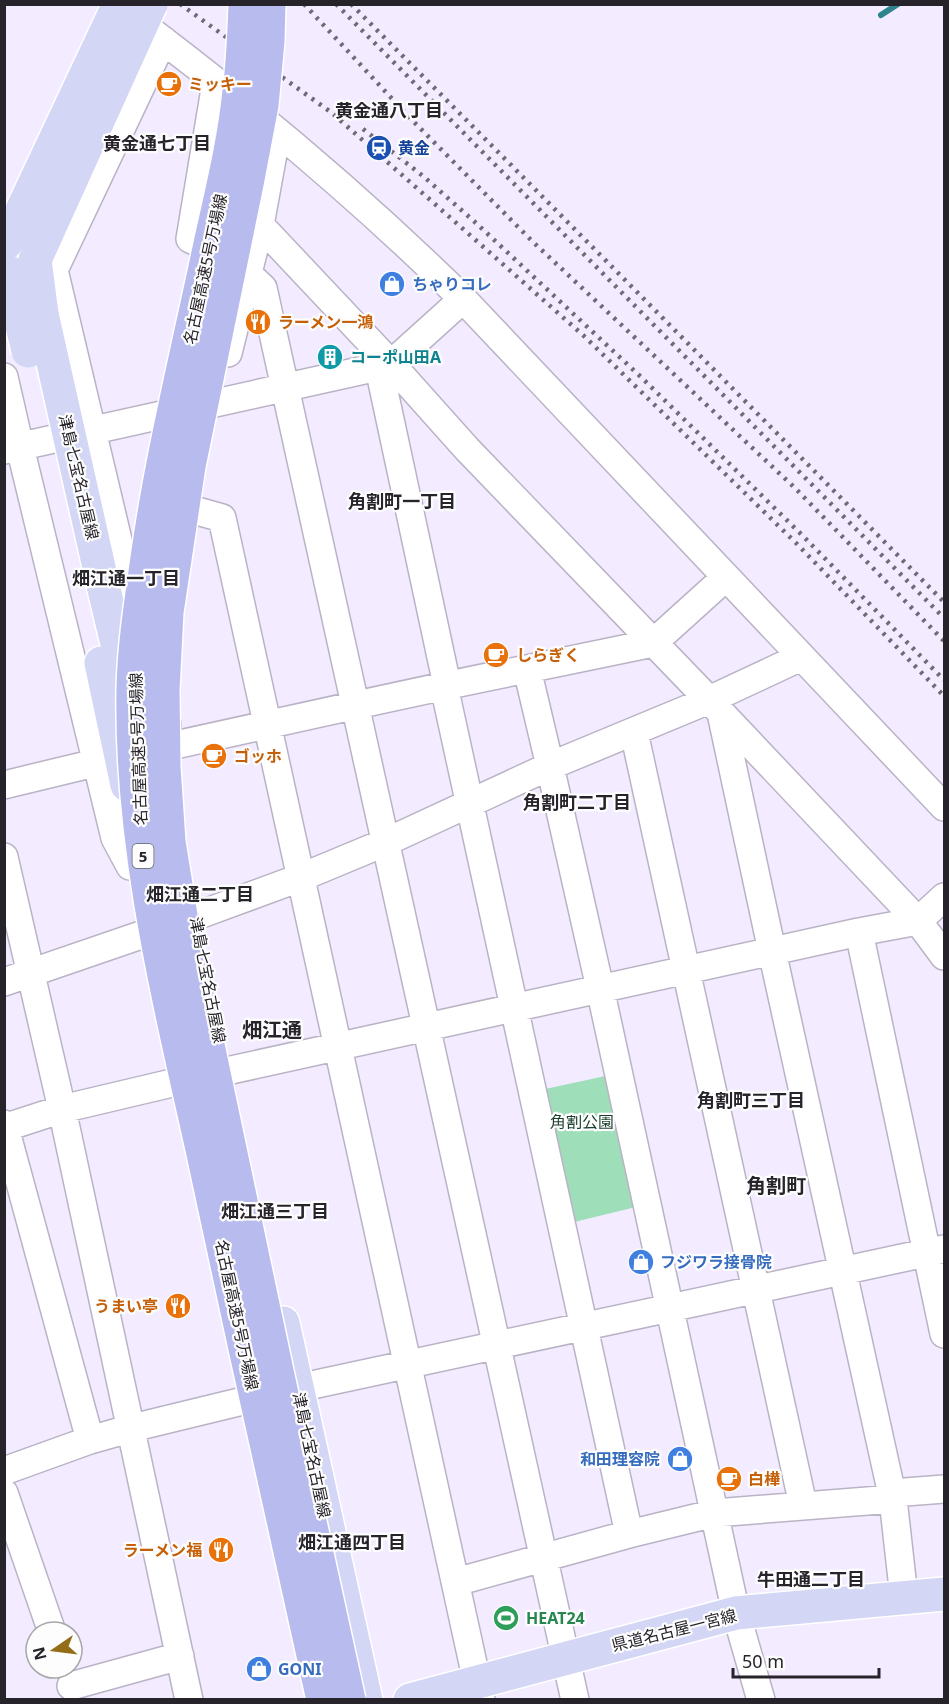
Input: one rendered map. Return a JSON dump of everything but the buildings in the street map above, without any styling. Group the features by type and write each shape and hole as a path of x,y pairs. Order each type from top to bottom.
{"highway":[{"name":"名古屋高速5号万場線","path":"245,4 239,95 222,188 164,456 141,595 134,686 135,768 142,850 155,932 323,1700"},
{"name":"名古屋高速5号万場線","path":"269,4 262,105 248,184 189,466 167,612 163,690 164,767 170,842 182,922 349,1700"}],"main road":[{"path":"14,256 117,4"},
{"path":"14,256 152,4"},
{"name":"津島七宝名古屋線","path":"14,256 94,587 159,826 177,846 196,916 226,1070 366,1700"},
{"name":"津島七宝名古屋線","path":"94,587 137,833 130,866 141,935 308,1700"},
{"name":"県道名古屋一宮線","path":"410,1700 479,1690 565,1658 736,1613 945,1594"}],"street":[{"path":"104,4 11,208 14,256 93,430 166,747 180,821 177,846"},
{"path":"117,4 277,132 401,239 463,299 945,807"},
{"path":"14,256 163,40"},
{"path":"216,83 190,239 248,269 263,288 575,1700"},
{"path":"166,747 172,608 190,509 260,225 277,132"},
{"path":"260,225 385,366 715,707 918,921 945,956"},
{"path":"12,449 385,366 463,299"},
{"path":"385,366 470,803 630,1534"},
{"path":"4,377 12,449 115,838 130,866"},
{"path":"190,509 222,518 479,1690"},
{"path":"166,747 356,704 652,643 726,577"},
{"path":"196,916 302,877 386,842 550,766 634,732 715,707 801,657"},
{"path":"526,669 600,988 736,1613 761,1700"},
{"path":"715,707 772,951 893,1496 904,1598"},
{"path":"634,732 802,1505"},
{"path":"4,785 95,762"},
{"path":"4,857 62,1109 189,1700"},
{"path":"90,1440 5,1126 62,1109 226,1070 686,969 918,921 945,897"},
{"path":"859,932 936,1250 945,1334"},
{"path":"4,982 141,935"},
{"path":"298,1388 936,1250"},
{"path":"4,1471 90,1440 243,1401"},
{"path":"456,1582 715,1513 945,1489"},
{"path":"4,1494 48,1620"},
{"path":"70,1684 180,1656"}],"green space":[{"name":"角割公園","path":"610,1075 640,1206 566,1224 536,1091"}],"waterway":[{"path":"881,15 898,4"}],"railway":[{"path":"180,4 332,113 584,336 796,543 944,696"},
{"path":"304,4 410,118 531,240 795,488 944,641"},
{"path":"336,4 944,618"},
{"path":"351,4 944,602"},
{"path":"363,129 423,176 476,223 641,377 803,536 944,680"}],"place":[{"name":"ミッキー","path":"169,84"},
{"name":"黄金","path":"379,148"},
{"name":"ちゃりコレ","path":"392,284"},
{"name":"ラーメン一鴻","path":"258,322"},
{"name":"コーポ山田A","path":"330,357"},
{"name":"しらぎく","path":"496,655"},
{"name":"ゴッホ","path":"214,756"},
{"name":"フジワラ接骨院","path":"641,1262"},
{"name":"うまい亭","path":"178,1306"},
{"name":"和田理容院","path":"680,1459"},
{"name":"白樺","path":"729,1479"},
{"name":"ラーメン福","path":"221,1550"},
{"name":"HEAT24","path":"506,1618"},
{"name":"GONI","path":"259,1669"}],"district":[{"name":"黄金通八丁目","path":"389,110"},
{"name":"黄金通七丁目","path":"157,143"},
{"name":"角割町一丁目","path":"402,501"},
{"name":"畑江通一丁目","path":"126,578"},
{"name":"角割町二丁目","path":"577,802"},
{"name":"畑江通二丁目","path":"200,894"},
{"name":"畑江通","path":"272,1029"},
{"name":"角割町三丁目","path":"751,1100"},
{"name":"角割町","path":"776,1185"},
{"name":"畑江通三丁目","path":"275,1211"},
{"name":"畑江通四丁目","path":"352,1542"},
{"name":"牛田通二丁目","path":"811,1579"}]}
